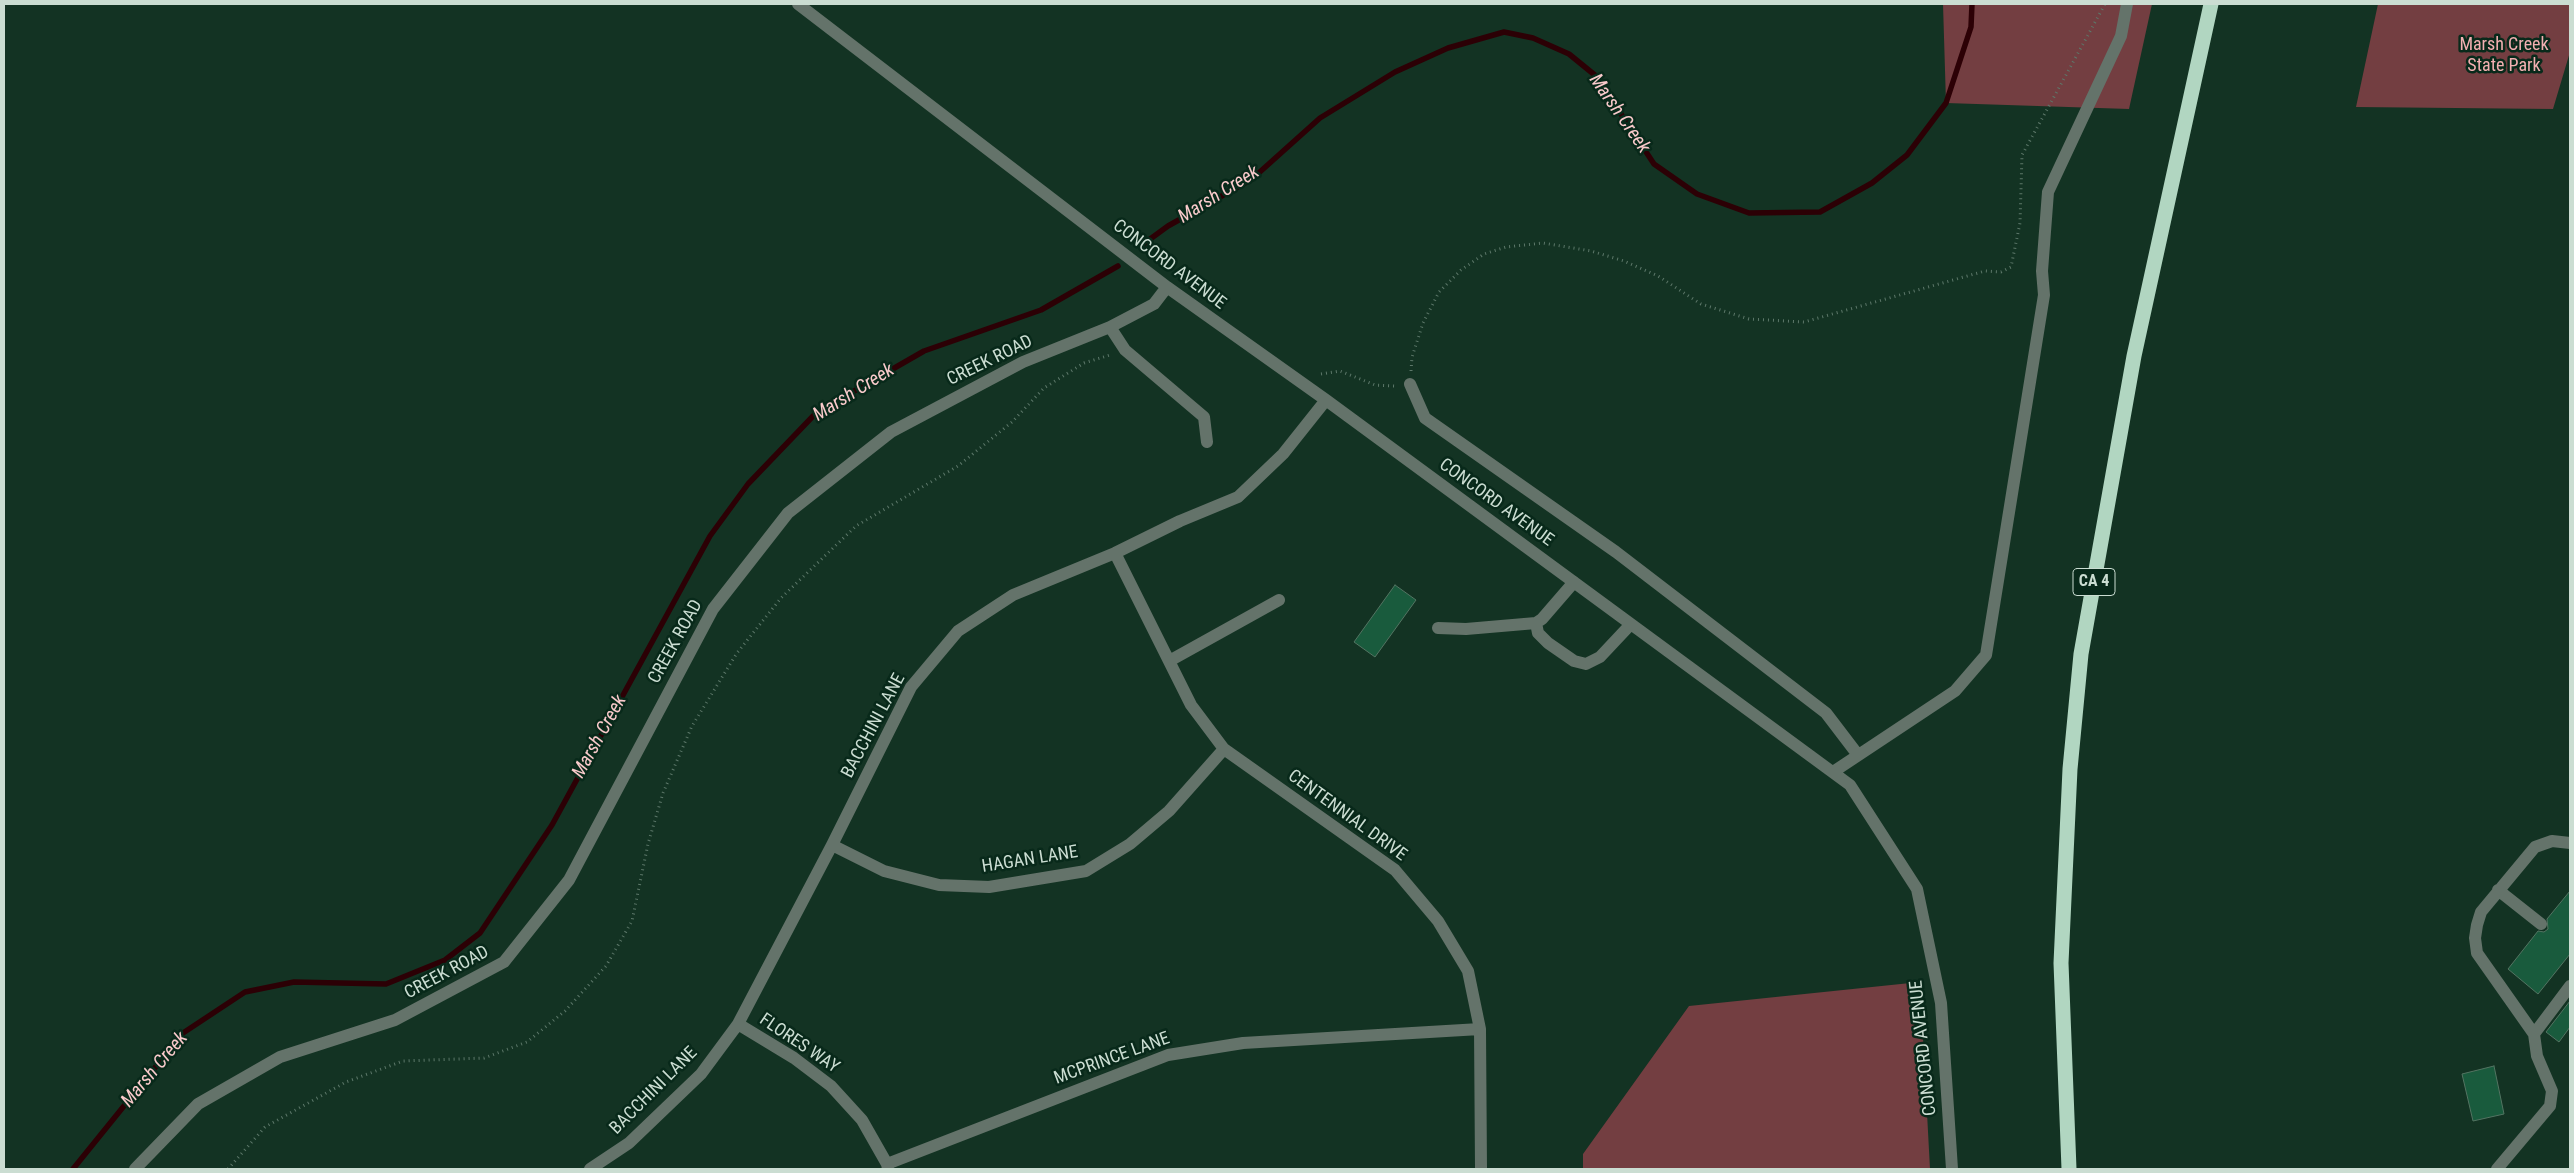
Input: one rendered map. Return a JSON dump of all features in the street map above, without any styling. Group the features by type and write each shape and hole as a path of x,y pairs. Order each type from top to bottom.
{"highway":[{"name":"CA 4","path":"2069,1169 2061,963 2070,768 2081,654 2134,356 2211,4"}],"street":[{"name":"CONCORD AVENUE","path":"798,4 1167,287 1326,400 1850,785 1917,889 1941,1003 1952,1169"},
{"path":"1833,772 1956,692 1986,655 2044,295 2042,271 2048,192 2121,36 2128,4"},
{"name":"CREEK ROAD","path":"135,1169 198,1104 280,1056 394,1020 504,962 569,880 713,608 788,513 891,432 1023,362 1110,327 1154,304 1167,287"},
{"path":"1110,327 1125,350 1204,417 1207,442"},
{"path":"1410,384 1425,418 1616,552 1826,713 1858,755"},
{"name":"BACCHINI LANE","path":"590,1169 629,1143 694,1081 738,1024 832,845 911,687 958,630 1012,595 1115,553 1180,521 1238,497 1283,454 1326,400"},
{"name":"CENTENNIAL DRIVE","path":"1115,553 1171,660 1191,705 1224,749 1395,870 1438,921 1468,971 1480,1029 1481,1169"},
{"path":"1438,628 1466,629 1536,623 1574,582"},
{"path":"1171,660 1279,600"},
{"path":"1536,623 1538,633 1548,642 1574,661 1586,664 1600,657 1631,624"},
{"name":"HAGAN LANE","path":"832,845 884,870 939,885 989,887 1086,871 1130,844 1169,811 1224,749"},
{"path":"2497,1169 2550,1106 2552,1091 2537,1056 2534,1034 2477,954 2475,938 2481,912 2535,847 2552,841 2570,843"},
{"path":"2498,890 2541,924"},
{"path":"2534,1034 2570,986"},
{"name":"FLORES WAY","path":"738,1024 794,1058 831,1086 862,1120 887,1166"},
{"name":"MCPRINCE LANE","path":"887,1166 1168,1054 1242,1043 1480,1029"}],"path":[{"path":"1321,374 1340,370 1375,385 1410,384 1412,357 1423,323 1439,292 1461,270 1484,254 1506,247 1543,243 1591,252 1624,261 1658,276 1701,304 1749,319 1804,322 1985,271 2001,272 2011,266 2020,223 2022,155 2105,4"},
{"path":"228,1169 265,1127 346,1082 403,1061 484,1058 527,1042 566,1011 606,966 632,921 648,844 663,793 692,726 737,652 781,598 856,526 958,466 1012,422 1044,388 1084,363 1125,350"}],"green space":[{"path":"1943,4 2152,4 2129,109 1946,103"},
{"name":"Marsh Creek State Park","path":"2378,4 2570,4 2570,52 2553,109 2356,107"},
{"path":"1920,982 1930,1169 1583,1169 1583,1154 1689,1006"}],"building":[{"path":"1395,585 1416,600 1375,657 1354,642"},
{"path":"2570,891 2570,954 2538,994 2508,969 2538,931 2544,932 2548,929 2547,919"},
{"path":"2570,1001 2570,1027 2559,1042 2546,1032"},
{"path":"2494,1066 2504,1114 2473,1121 2462,1074"}],"waterway":[{"name":"Marsh Creek","path":"1142,245 1168,226 1252,179 1320,118 1395,72 1448,48 1504,32 1533,38 1569,54 1596,76 1654,164 1697,194 1749,213 1820,212 1872,183 1907,155 1946,103 1971,27 1972,4"},
{"name":"Marsh Creek","path":"73,1169 183,1033 245,992 294,982 386,984 445,960 480,933 552,825 710,536 748,484 816,413 924,351 1041,310 1118,266"}]}
